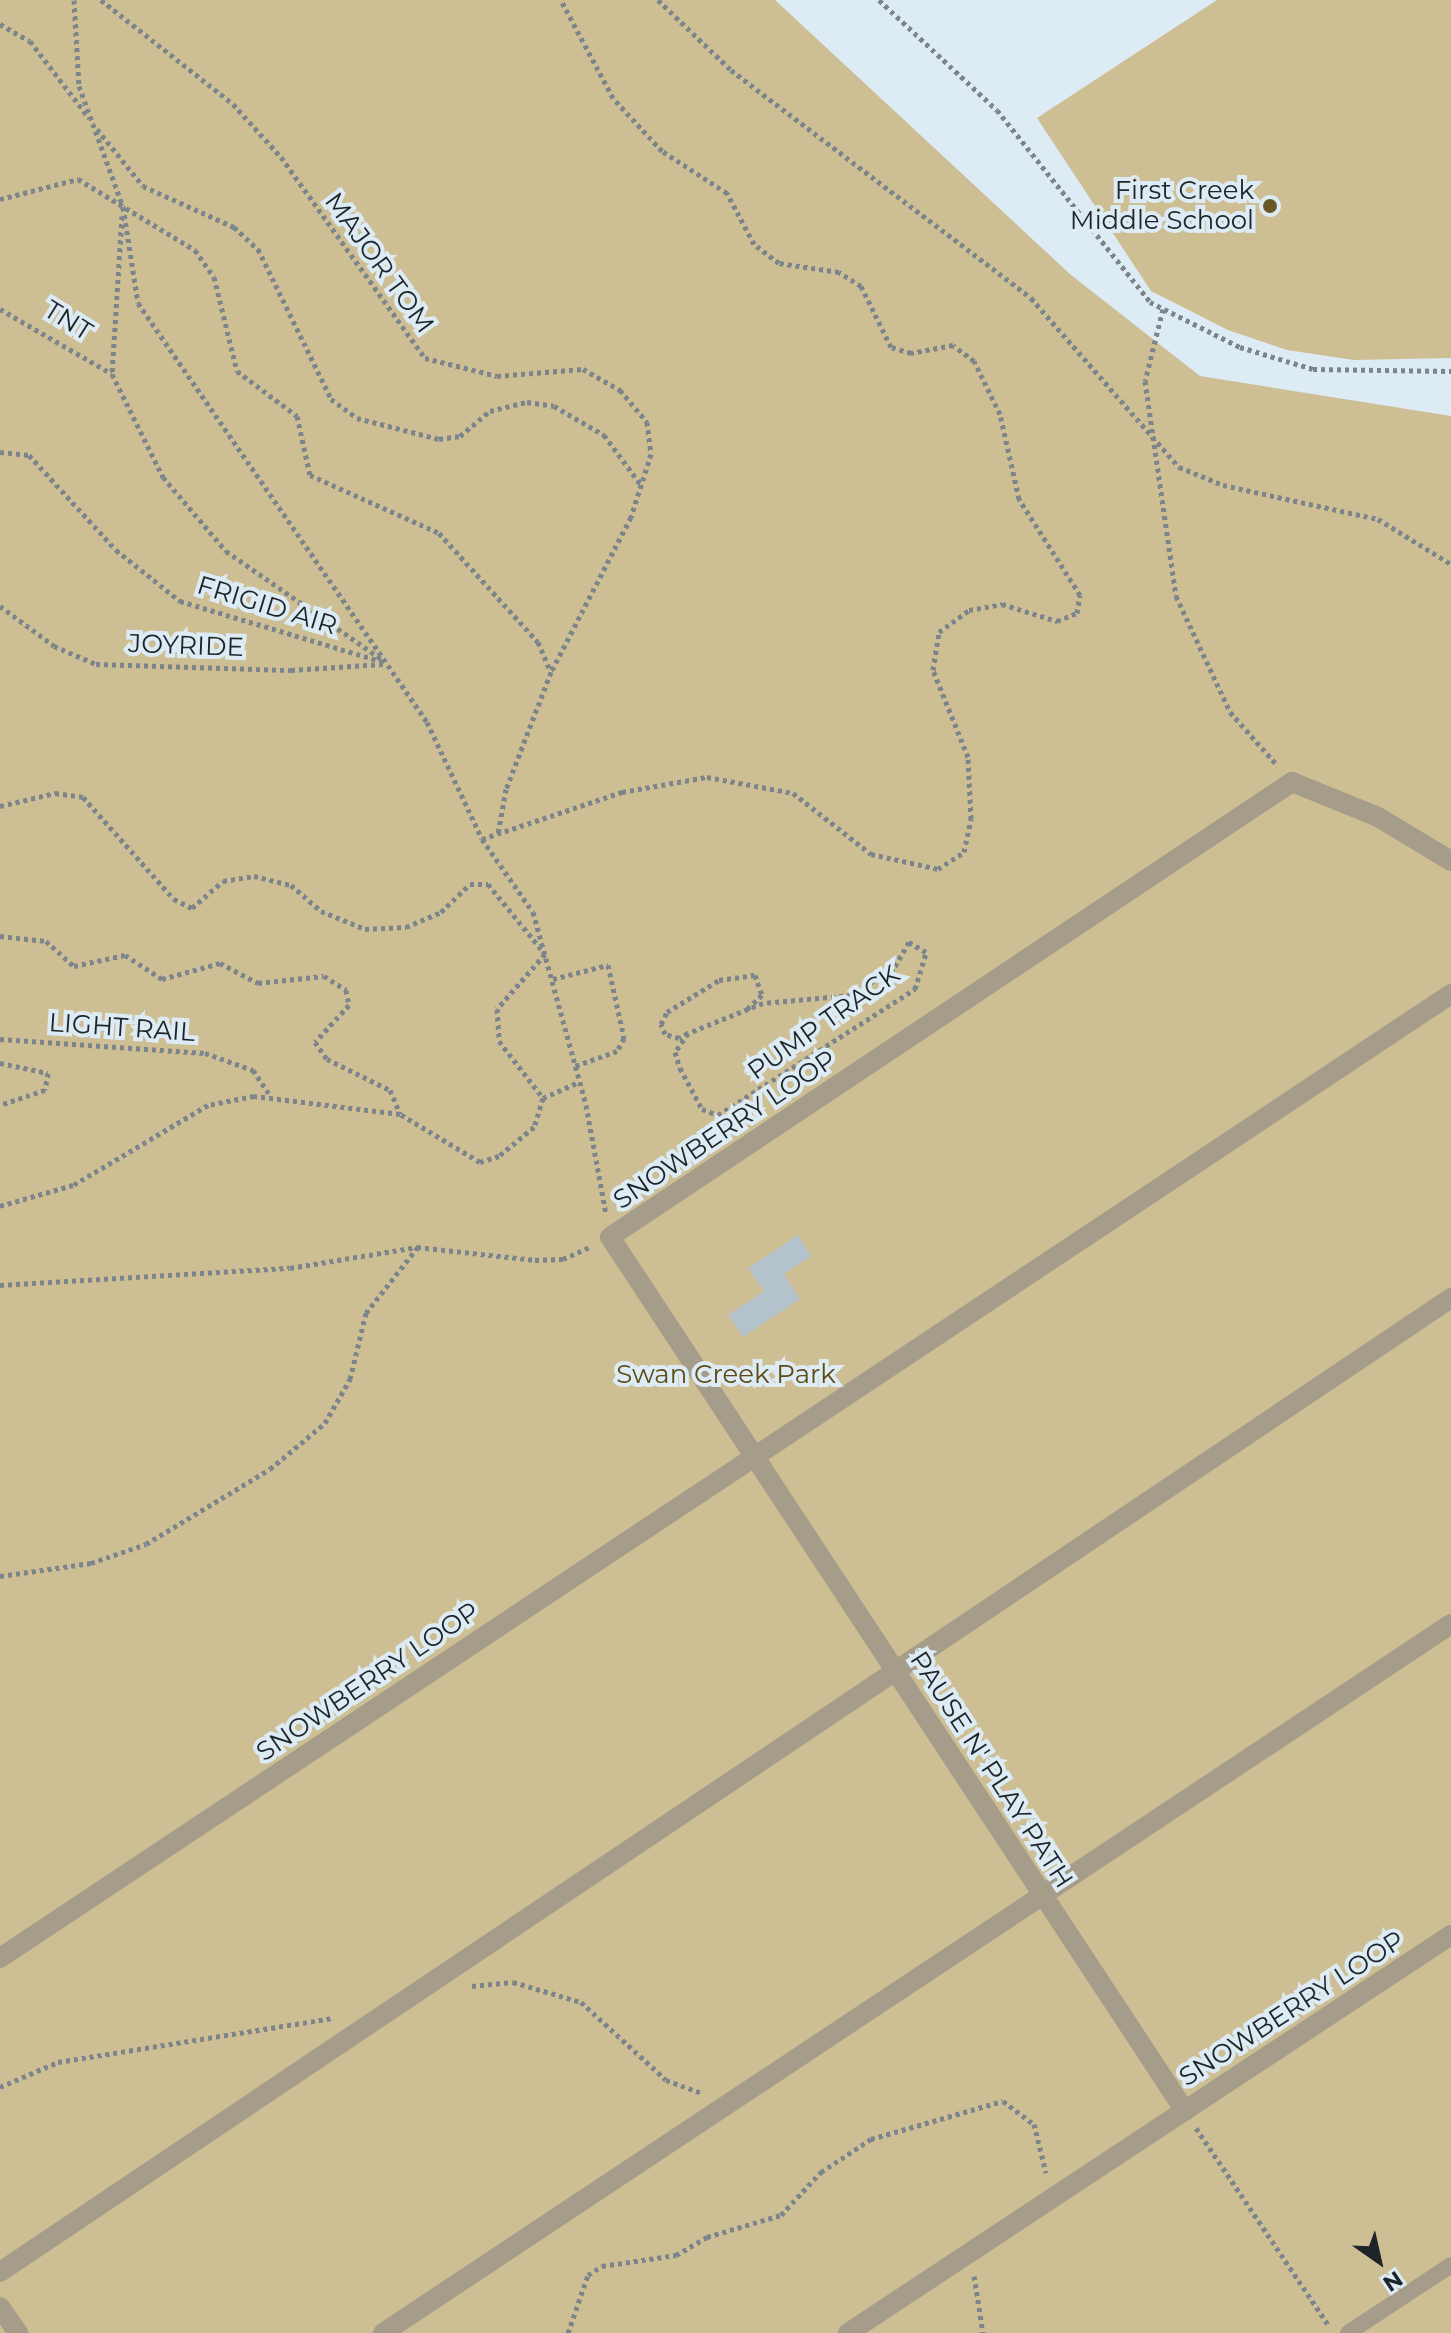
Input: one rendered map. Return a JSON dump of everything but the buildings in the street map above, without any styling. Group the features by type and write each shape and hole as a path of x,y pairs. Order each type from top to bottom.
{"street":[{"path":"1292,782 1378,817 1451,861"},
{"name":"SNOWBERRY LOOP","path":"0,1958 754,1457 610,1237 1292,782"},
{"path":"754,1457 1451,994"},
{"path":"0,2272 1451,1298"},
{"name":"PAUSE N' PLAY PATH","path":"754,1457 1185,2111"},
{"path":"383,2333 1451,1624"},
{"name":"SNOWBERRY LOOP","path":"1185,2111 1451,1935"},
{"path":"848,2333 1185,2111"},
{"path":"0,2307 18,2333"}],"lane":[{"path":"1348,2333 1451,2265"}],"path":[{"path":"0,1285 290,1268 417,1247 563,1259 610,1237 579,1082 533,912 482,839 427,722 138,303 123,207 79,86 74,0"},
{"name":"MAJOR TOM","path":"101,0 233,104 281,157 425,358 497,376 583,369 620,390 647,422 651,454 641,485 551,672 506,789 498,834"},
{"path":"482,839 622,792 707,777 793,793 871,854 938,869 964,852 971,819 968,757 933,670 939,632 969,610 1002,604 1057,621 1077,613 1080,595 1019,499 1000,414 974,361 953,345 911,353 891,347 861,286 839,272 779,263 754,244 727,193 662,151 613,98 561,0"},
{"path":"658,0 731,70 1031,298 1149,437 1179,467 1223,485 1378,519 1451,564"},
{"path":"879,0 997,110 1127,277 1163,309 1240,347 1313,369 1451,371"},
{"path":"0,24 30,41 143,186 234,227 258,249 331,399 357,418 439,439 460,436 490,411 527,402 554,406 604,435 641,485"},
{"path":"0,199 78,179 195,250 214,277 237,371 297,416 310,475 439,533 538,642 551,672"},
{"path":"123,207 112,374 163,477 226,551 388,663"},
{"name":"TNT","path":"0,309 112,374"},
{"path":"1163,309 1145,381 1149,437 1165,548 1195,645 1230,712 1292,782"},
{"name":"FRIGID AIR","path":"0,452 29,455 116,550 180,601 388,663"},
{"name":"JOYRIDE","path":"0,606 54,646 96,664 291,670 388,663"},
{"path":"0,806 55,793 83,797 174,899 192,908 223,881 254,876 291,885 321,911 365,929 406,927 441,912 470,884 488,884 545,954"},
{"name":"LIGHT RAIL","path":"0,936 46,941 74,966 125,955 162,979 220,963 258,983 324,976 346,990 349,1005 315,1042 327,1059 390,1090 400,1114"},
{"name":"PUMP TRACK","path":"909,942 926,952 915,989 718,1115 702,1109 680,1068 675,1052 688,1033 747,1009 851,995 894,968 909,942"},
{"path":"543,1098 499,1041 494,1022 545,954"},
{"path":"553,979 608,965 624,1038 617,1051 575,1066"},
{"path":"688,1033 665,1034 667,1012 719,980 755,975 762,995 747,1009"},
{"name":"LIGHT RAIL","path":"0,1039 205,1053 253,1070 271,1097"},
{"path":"0,1063 48,1073 45,1090 0,1105"},
{"path":"0,1206 73,1185 208,1105 271,1097 400,1114 480,1162 534,1127 543,1098 579,1082"},
{"path":"0,1576 91,1563 146,1544 270,1469 325,1423 350,1379 366,1313 417,1247"},
{"path":"568,2333 588,2275 602,2266 676,2255 707,2237 761,2225 781,2215 847,2152 977,2104 1003,2101 1034,2124 1047,2161 1041,2188"},
{"name":"SNOWBERRY LOOP","path":"1185,2111 1334,2333"},
{"path":"974,2270 983,2333"}],"green space":[{"name":"Swan Creek Park","path":"0,0 775,0 1071,275 1200,376 1451,416 1451,2333 0,2333"},
{"name":"First Creek Middle School","path":"1217,0 1451,0 1451,358 1354,360 1287,350 1228,330 1151,291 1037,118"}],"place":[{"name":"First Creek Middle School","path":"1270,206"}]}
